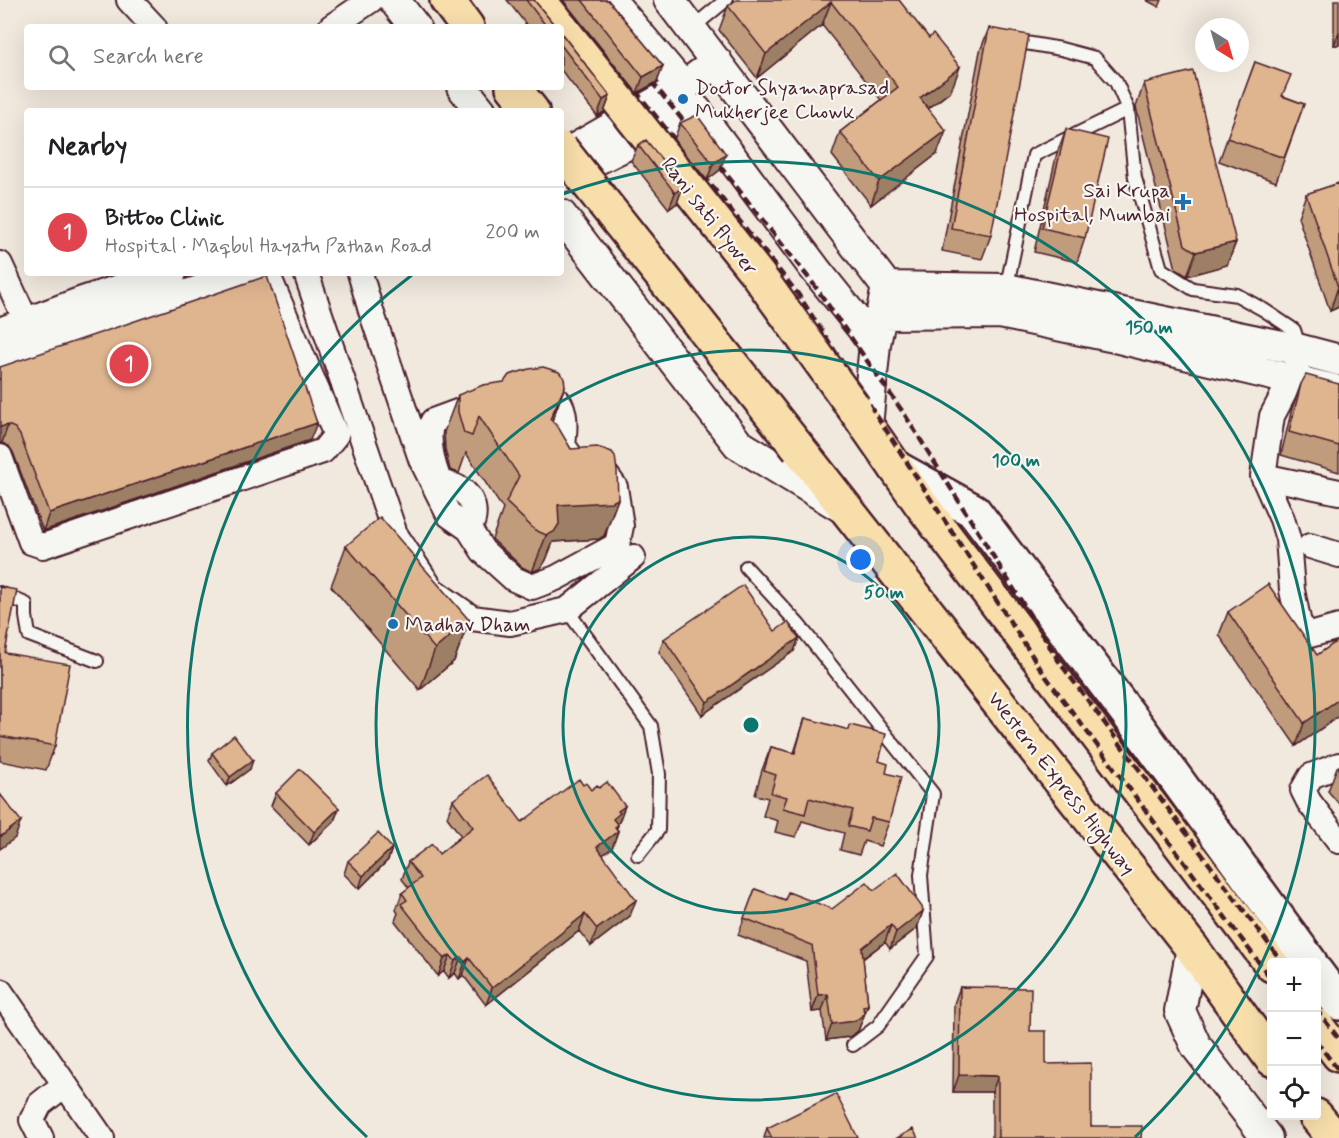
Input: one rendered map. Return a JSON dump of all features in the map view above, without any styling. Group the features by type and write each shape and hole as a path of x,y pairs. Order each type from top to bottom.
{"highway":[{"path":"447,0 465,24"},
{"name":"Rani sati flyover","path":"539,0 559,24"},
{"name":"Rani sati flyover","path":"564,31 758,275 875,437"},
{"path":"515,90 530,108"},
{"name":"Western Express Highway","path":"564,153 1192,948 1267,1052"},
{"path":"875,437 928,514 1267,958"},
{"path":"1321,1030 1339,1055"},
{"path":"1319,1120 1334,1138"}],"main road":[{"path":"875,437 974,511 1138,728 1306,958"},
{"path":"1321,978 1339,1003"}],"street":[{"path":"129,0 151,24"},
{"path":"335,24 371,0"},
{"path":"394,0 413,24"},
{"path":"610,0 699,75"},
{"path":"637,0 884,300"},
{"path":"669,0 691,29 699,75"},
{"path":"564,156 699,75"},
{"path":"464,90 479,108"},
{"path":"564,176 696,110 874,344"},
{"path":"564,219 738,444 848,511"},
{"path":"0,264 14,328 239,276"},
{"path":"0,363 51,342 166,276"},
{"path":"0,457 31,542 43,546 323,451 336,435 268,276"},
{"path":"307,276 395,534 432,590 472,618 510,623 567,610 633,557"},
{"path":"361,276 421,459 449,514 469,529 483,551 514,579 532,587 556,578 617,545 621,526 615,487 607,476 586,470 575,462 562,446 565,424 564,409 554,395 535,388 509,392 434,421 429,428 434,471 440,482 459,488 469,499 475,511 475,519 469,529"},
{"path":"884,300 1003,301 1296,364 1339,360"},
{"path":"875,437 874,344 884,300"},
{"path":"1296,364 1339,390"},
{"path":"1296,364 1272,416 1263,476 1288,539 1292,590 1299,624 1311,635 1339,627"},
{"path":"1263,476 1339,492"},
{"path":"0,478 3,485 0,495"},
{"path":"1310,546 1339,555"},
{"path":"1339,765 1311,776 1303,790 1339,841"},
{"path":"1192,948 1180,1011 1196,1047 1267,1138"},
{"path":"0,991 102,1138"},
{"path":"41,1138 32,1120 40,1104 64,1085"}],"lane":[{"path":"691,29 726,0"},
{"path":"1009,40 1061,49 1095,58 1116,82 1128,109 1135,178 1161,269 1193,289 1237,295 1294,330 1296,364"},
{"path":"1003,301 1034,155 1128,109"},
{"path":"746,567 799,625 933,794 921,875 927,956 878,1026 853,1045"},
{"path":"0,593 26,603 29,635 97,661"},
{"path":"567,610 651,726 659,774 658,830 638,855"}],"building":[{"path":"526,0 534,0 554,24 545,24"},
{"path":"582,0 608,0 663,66 643,77"},
{"path":"736,0 899,0 929,38 933,34 960,67 920,98 946,131 879,181 840,132 898,87 831,2 766,54 728,6"},
{"path":"989,28 1029,35 991,235 951,228"},
{"path":"564,37 610,96 603,100 564,49"},
{"path":"1255,62 1291,75 1282,96 1304,104 1284,158 1227,138"},
{"path":"1193,71 1236,242 1196,252 1185,245 1144,83"},
{"path":"697,115 726,154 713,164 680,123"},
{"path":"1066,129 1108,139 1085,238 1042,228"},
{"path":"646,140 683,186 675,193 638,145"},
{"path":"1339,183 1339,287 1338,287 1306,194"},
{"path":"267,276 317,423 49,513 20,435 15,428 8,425 0,427 0,367"},
{"path":"543,367 559,372 564,378 565,386 550,419 558,427 571,449 597,447 612,452 615,456 617,471 618,499 612,502 558,505 559,524 554,532 546,535 535,530 506,502 519,476 479,416 472,436 464,433 458,412 458,395 483,385 504,382 509,375"},
{"path":"1306,375 1339,384 1339,446 1289,432 1301,384"},
{"path":"380,517 469,620 435,649 346,546"},
{"path":"1268,584 1317,655 1339,640 1339,699 1304,723 1228,612"},
{"path":"743,585 775,631 788,622 799,638 707,702 664,639"},
{"path":"0,587 17,590 5,653 70,664 55,746 0,736"},
{"path":"805,718 849,730 850,725 886,734 879,761 888,764 886,773 901,777 889,822 871,818 867,831 848,826 853,810 809,798 805,814 783,808 787,797 771,793 776,775 764,771 771,747 795,753"},
{"path":"234,735 253,760 230,777 212,753"},
{"path":"300,769 339,808 314,832 276,793"},
{"path":"487,775 522,822 579,779 591,790 607,782 625,806 613,819 618,825 615,827 618,831 597,847 636,900 597,929 585,914 492,988 469,958 465,962 461,957 455,961 450,955 444,959 401,904 407,900 402,893 421,878 408,862 432,844 439,854 473,827 453,800"},
{"path":"0,794 21,821 0,837"},
{"path":"378,833 392,848 363,876 348,861"},
{"path":"897,873 923,911 896,932 891,925 862,948 868,1005 863,1006 864,1014 855,1021 832,1024 828,994 818,995 812,945 744,918 755,889 785,900 788,892 832,909 867,882 874,890"},
{"path":"960,987 1031,988 1030,1031 1046,1031 1046,1064 1091,1063 1091,1126 1142,1126 1141,1138 998,1138 998,1076 959,1075"},
{"path":"836,1094 858,1138 772,1138 767,1128"},
{"path":"913,1129 918,1138 897,1138"}],"railway":[{"path":"643,71 694,134"},
{"path":"627,80 798,294 1044,674 1267,973"},
{"path":"711,155 812,282 905,415 1060,663 1279,958"},
{"path":"1318,1012 1339,1039"},
{"path":"1321,1048 1339,1071"}],"place":[{"name":"Doctor Shyamaprasad Mukherjee Chowk","path":"683,99"},
{"name":"Sai Krupa Hospital, Mumbai","path":"1183,202"},
{"name":"Bittoo Clinic","path":"129,364"},
{"name":"Madhav Dham","path":"393,624"}]}
